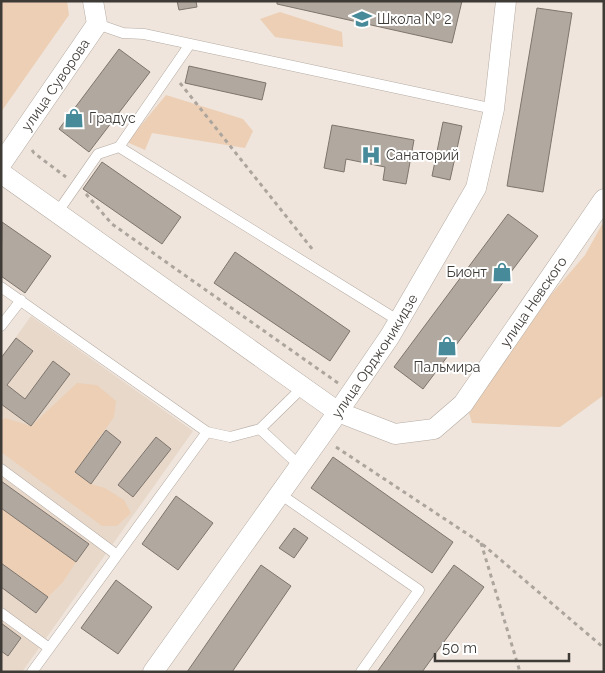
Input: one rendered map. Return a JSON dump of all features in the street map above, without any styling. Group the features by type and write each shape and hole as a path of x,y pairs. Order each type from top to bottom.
{"street":[{"name":"улица Суворова","path":"1,164 97,24 93,1"},
{"name":"улица Орджоникидзе","path":"153,672 351,393 399,321 476,188 494,109 506,1"},
{"name":"улица Невского","path":"1,173 338,412 395,434 434,430 463,404 604,199"}],"lane":[{"path":"97,24 123,33 144,34 494,109"},
{"path":"57,213 98,154 119,148 190,44"},
{"path":"119,148 399,321"},
{"path":"1,287 207,432 230,436 260,429 303,387"},
{"path":"1,326 20,300"},
{"path":"260,429 300,466"},
{"path":"32,672 207,432"},
{"path":"1,469 117,555"},
{"path":"280,494 419,590 361,672"},
{"path":"1,613 49,648"}],"path":[{"path":"171,71 314,252"},
{"path":"22,135 34,154 78,185 112,224 351,393"},
{"path":"320,437 481,543 604,648"},
{"path":"481,543 520,672"}],"shaded area":[{"path":"1,1 67,1 69,15 1,112"},
{"path":"280,12 342,32 343,47 275,37 260,19"},
{"path":"166,95 243,119 253,131 245,148 152,133 145,150 127,142"},
{"path":"604,221 604,395 560,427 472,423 469,413 531,318 585,255"},
{"path":"31,316 193,431 22,672 1,672 1,358"},
{"path":"77,383 97,385 116,401 114,417 75,472 91,484 105,488 124,500 131,513 117,526 102,526 1,452 1,421 5,418 31,426"},
{"path":"1,508 76,562 63,582 48,597 1,563"}],"building":[{"path":"177,1 196,1 197,7 179,10"},
{"path":"277,1 462,1 452,43 277,4"},
{"path":"537,8 572,13 543,192 507,186"},
{"path":"119,49 150,72 89,152 59,129"},
{"path":"189,66 266,83 262,100 185,83"},
{"path":"443,122 462,126 450,180 432,176"},
{"path":"332,125 414,140 406,184 383,180 385,167 346,159 344,172 324,168"},
{"path":"102,162 181,217 162,244 83,189"},
{"path":"508,214 538,236 423,389 394,367"},
{"path":"2,222 51,256 25,293 1,276"},
{"path":"235,252 350,331 330,361 214,283"},
{"path":"16,338 33,351 7,385 25,399 53,361 70,374 31,426 1,404 1,358"},
{"path":"106,430 121,442 91,484 75,472"},
{"path":"156,437 171,449 133,497 118,485"},
{"path":"333,457 453,542 432,573 311,488"},
{"path":"1,481 89,544 76,562 1,508"},
{"path":"176,496 213,523 178,570 142,544"},
{"path":"294,528 308,538 294,558 279,548"},
{"path":"1,563 48,597 36,613 1,587"},
{"path":"261,565 291,586 232,672 187,672"},
{"path":"454,565 484,587 422,672 377,672"},
{"path":"116,580 152,607 118,654 81,628"},
{"path":"1,623 21,638 8,656 1,651"}],"place":[{"name":"Школа № 2","path":"362,19"},
{"name":"Градус","path":"74,118"},
{"name":"Санаторий","path":"371,155"},
{"name":"Бионт","path":"502,272"},
{"name":"Пальмира","path":"447,346"}]}
